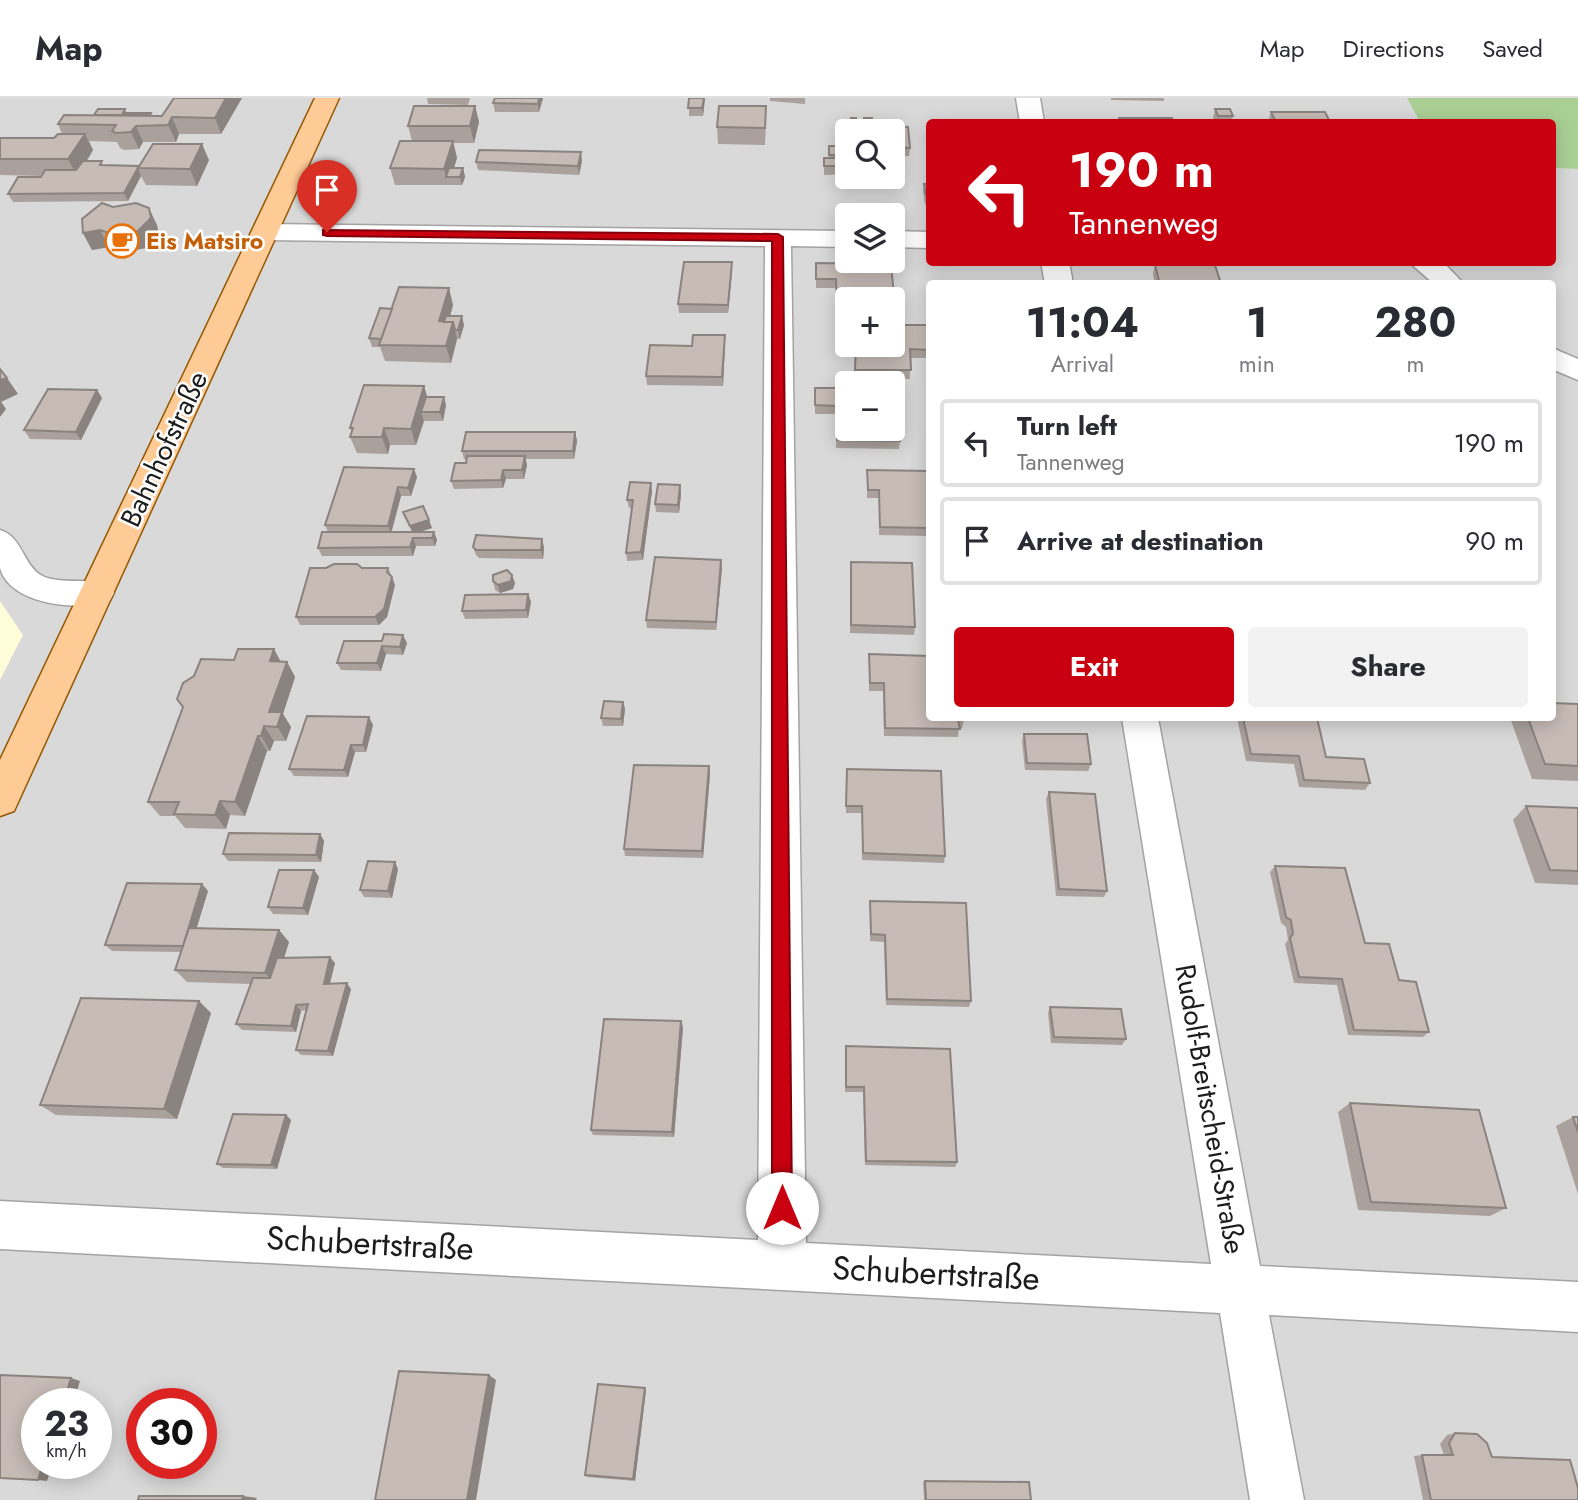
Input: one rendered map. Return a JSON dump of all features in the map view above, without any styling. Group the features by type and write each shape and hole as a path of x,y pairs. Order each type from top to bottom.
{"main road":[{"name":"Bahnhofstraße","path":"0,800 327,98"}],"street":[{"path":"1028,98 1032,119"},
{"path":"265,232 835,239"},
{"path":"778,237 782,1264"},
{"path":"905,239 926,240"},
{"path":"1430,266 1446,280"},
{"path":"1556,359 1578,371"},
{"path":"0,542 27,583 56,592 97,593"},
{"name":"Rudolf-Breitscheid-Straße","path":"1141,721 1277,1500"},
{"name":"Schubertstraße","path":"0,1225 1578,1307"}],"shaded area":[{"path":"0,98 1407,98 1418,119 926,119 926,266 1556,266 1556,168 1578,169 1578,1500 0,1500"},
{"path":"0,601 23,635 0,680"}],"green space":[{"path":"1407,98 1578,98 1578,169 1556,168 1556,119 1418,119"}],"building":[{"path":"174,98 226,98 215,118 172,117 168,125 136,126 131,132 116,133 112,131 116,125 58,124 64,115 162,116"},
{"path":"495,98 539,98 538,104 493,103"},
{"path":"689,98 704,98 702,108 688,108"},
{"path":"414,106 475,106 470,126 408,126"},
{"path":"719,106 766,106 765,128 717,127"},
{"path":"98,109 125,109 123,113 151,113 94,115"},
{"path":"1215,109 1230,109 1233,116 1218,116"},
{"path":"1271,112 1325,112 1328,119 1274,119"},
{"path":"1119,118 1172,119 1119,119"},
{"path":"905,127 908,127 910,148 905,148"},
{"path":"58,134 85,134 68,159 0,159 0,138 54,138"},
{"path":"400,141 453,141 444,169 390,168"},
{"path":"153,144 202,144 190,169 138,168"},
{"path":"829,146 835,146 835,155 829,155"},
{"path":"479,150 581,152 578,166 476,162"},
{"path":"824,158 835,158 835,166 824,166"},
{"path":"83,161 102,161 100,165 139,166 124,193 8,194 18,177 41,177 45,170 76,170"},
{"path":"449,168 463,168 460,177 446,177"},
{"path":"102,203 113,207 136,203 149,208 151,218 138,231 115,235 100,230 83,233 82,219"},
{"path":"684,262 732,262 728,305 678,304"},
{"path":"816,263 835,263 835,273 892,273 893,287 836,287 836,279 816,279"},
{"path":"1155,266 1215,266 1220,280 1159,280"},
{"path":"399,287 449,288 439,321 453,322 446,346 379,345"},
{"path":"380,308 392,309 381,339 369,338"},
{"path":"446,316 462,316 458,330 455,330 453,322 444,322"},
{"path":"905,325 926,325 926,350 910,349 911,370 855,370 856,357 905,357"},
{"path":"693,335 725,335 722,377 646,376 650,345 692,346"},
{"path":"0,369 7,378 0,380"},
{"path":"364,385 424,386 411,429 384,428 382,437 350,437 353,428 350,428"},
{"path":"815,388 835,388 835,406 815,405"},
{"path":"48,389 97,390 76,432 24,430"},
{"path":"426,397 444,397 440,412 421,412"},
{"path":"466,432 575,432 573,451 462,451"},
{"path":"467,456 525,456 522,470 503,470 501,480 451,481 455,463 466,463"},
{"path":"344,467 414,469 408,488 398,487 388,526 325,525"},
{"path":"867,470 926,471 926,528 880,527 879,490 868,490"},
{"path":"630,482 651,483 641,552 626,553 633,500 627,500"},
{"path":"658,484 680,485 678,505 655,504"},
{"path":"423,506 429,520 410,526 403,512"},
{"path":"322,532 434,532 432,538 413,538 410,547 318,548"},
{"path":"476,535 542,539 541,550 476,550 473,547"},
{"path":"655,557 721,560 716,622 646,620"},
{"path":"851,562 912,563 915,627 851,625"},
{"path":"334,564 388,568 387,572 392,577 384,609 375,617 296,617 310,568 326,568"},
{"path":"507,570 512,575 511,581 498,585 493,581 493,575"},
{"path":"528,594 526,610 462,611 465,595"},
{"path":"384,634 403,635 400,647 382,646 377,663 337,663 344,641 382,641"},
{"path":"238,649 274,649 270,661 287,662 269,712 282,712 277,727 264,726 261,736 258,736 235,802 220,801 215,815 174,814 179,802 148,802 183,707 177,699 183,683 194,676 201,659 234,660"},
{"path":"869,654 926,656 926,721 958,721 960,729 885,728 884,683 870,683"},
{"path":"604,701 623,702 621,719 601,718"},
{"path":"1556,703 1578,704 1578,766 1545,764 1529,721 1556,721"},
{"path":"307,716 369,717 363,745 351,745 344,770 289,769"},
{"path":"1244,721 1318,721 1326,757 1364,759 1370,783 1304,780 1299,756 1251,754"},
{"path":"1024,734 1087,734 1091,764 1027,763"},
{"path":"634,765 709,766 702,851 624,849"},
{"path":"847,769 941,771 945,856 863,853 862,806 846,806"},
{"path":"1049,792 1095,794 1107,891 1059,889"},
{"path":"1526,806 1578,808 1578,871 1550,870"},
{"path":"229,833 320,834 316,855 223,854"},
{"path":"368,861 395,862 388,891 360,890"},
{"path":"1275,866 1345,868 1365,943 1389,944 1399,980 1416,982 1429,1032 1354,1030 1342,979 1299,977 1290,938 1293,934 1291,920 1286,917"},
{"path":"279,870 314,870 303,908 268,907"},
{"path":"127,883 202,884 183,946 105,945"},
{"path":"870,901 966,903 971,1001 887,999 885,935 871,934"},
{"path":"189,928 279,930 265,973 175,970"},
{"path":"330,957 324,984 347,983 328,1051 296,1050 308,1004 296,1005 291,1026 236,1024 253,978 270,978 277,958"},
{"path":"81,998 199,1001 164,1109 40,1105"},
{"path":"1050,1007 1121,1009 1126,1039 1054,1037"},
{"path":"604,1019 681,1021 672,1132 591,1130"},
{"path":"846,1046 950,1049 957,1162 866,1161 864,1087 846,1087"},
{"path":"1350,1103 1479,1110 1506,1208 1371,1202"},
{"path":"233,1114 286,1115 271,1165 217,1164"},
{"path":"1573,1117 1578,1117 1578,1132"},
{"path":"399,1371 489,1375 467,1500 375,1500"},
{"path":"0,1375 71,1378 68,1388 21,1388 21,1479 38,1479 38,1480 0,1478"},
{"path":"598,1384 645,1388 633,1479 585,1475"},
{"path":"1455,1433 1477,1434 1487,1443 1492,1457 1570,1460 1578,1488 1578,1500 1431,1500 1422,1455 1453,1455 1449,1443"},
{"path":"925,1481 1029,1482 1031,1500 926,1500"},
{"path":"139,1496 243,1496 242,1500 138,1500"}],"place":[{"name":"Eis Matsiro","path":"122,241"}],"route":[{"path":"327,232 778,237 782,1208"}]}
